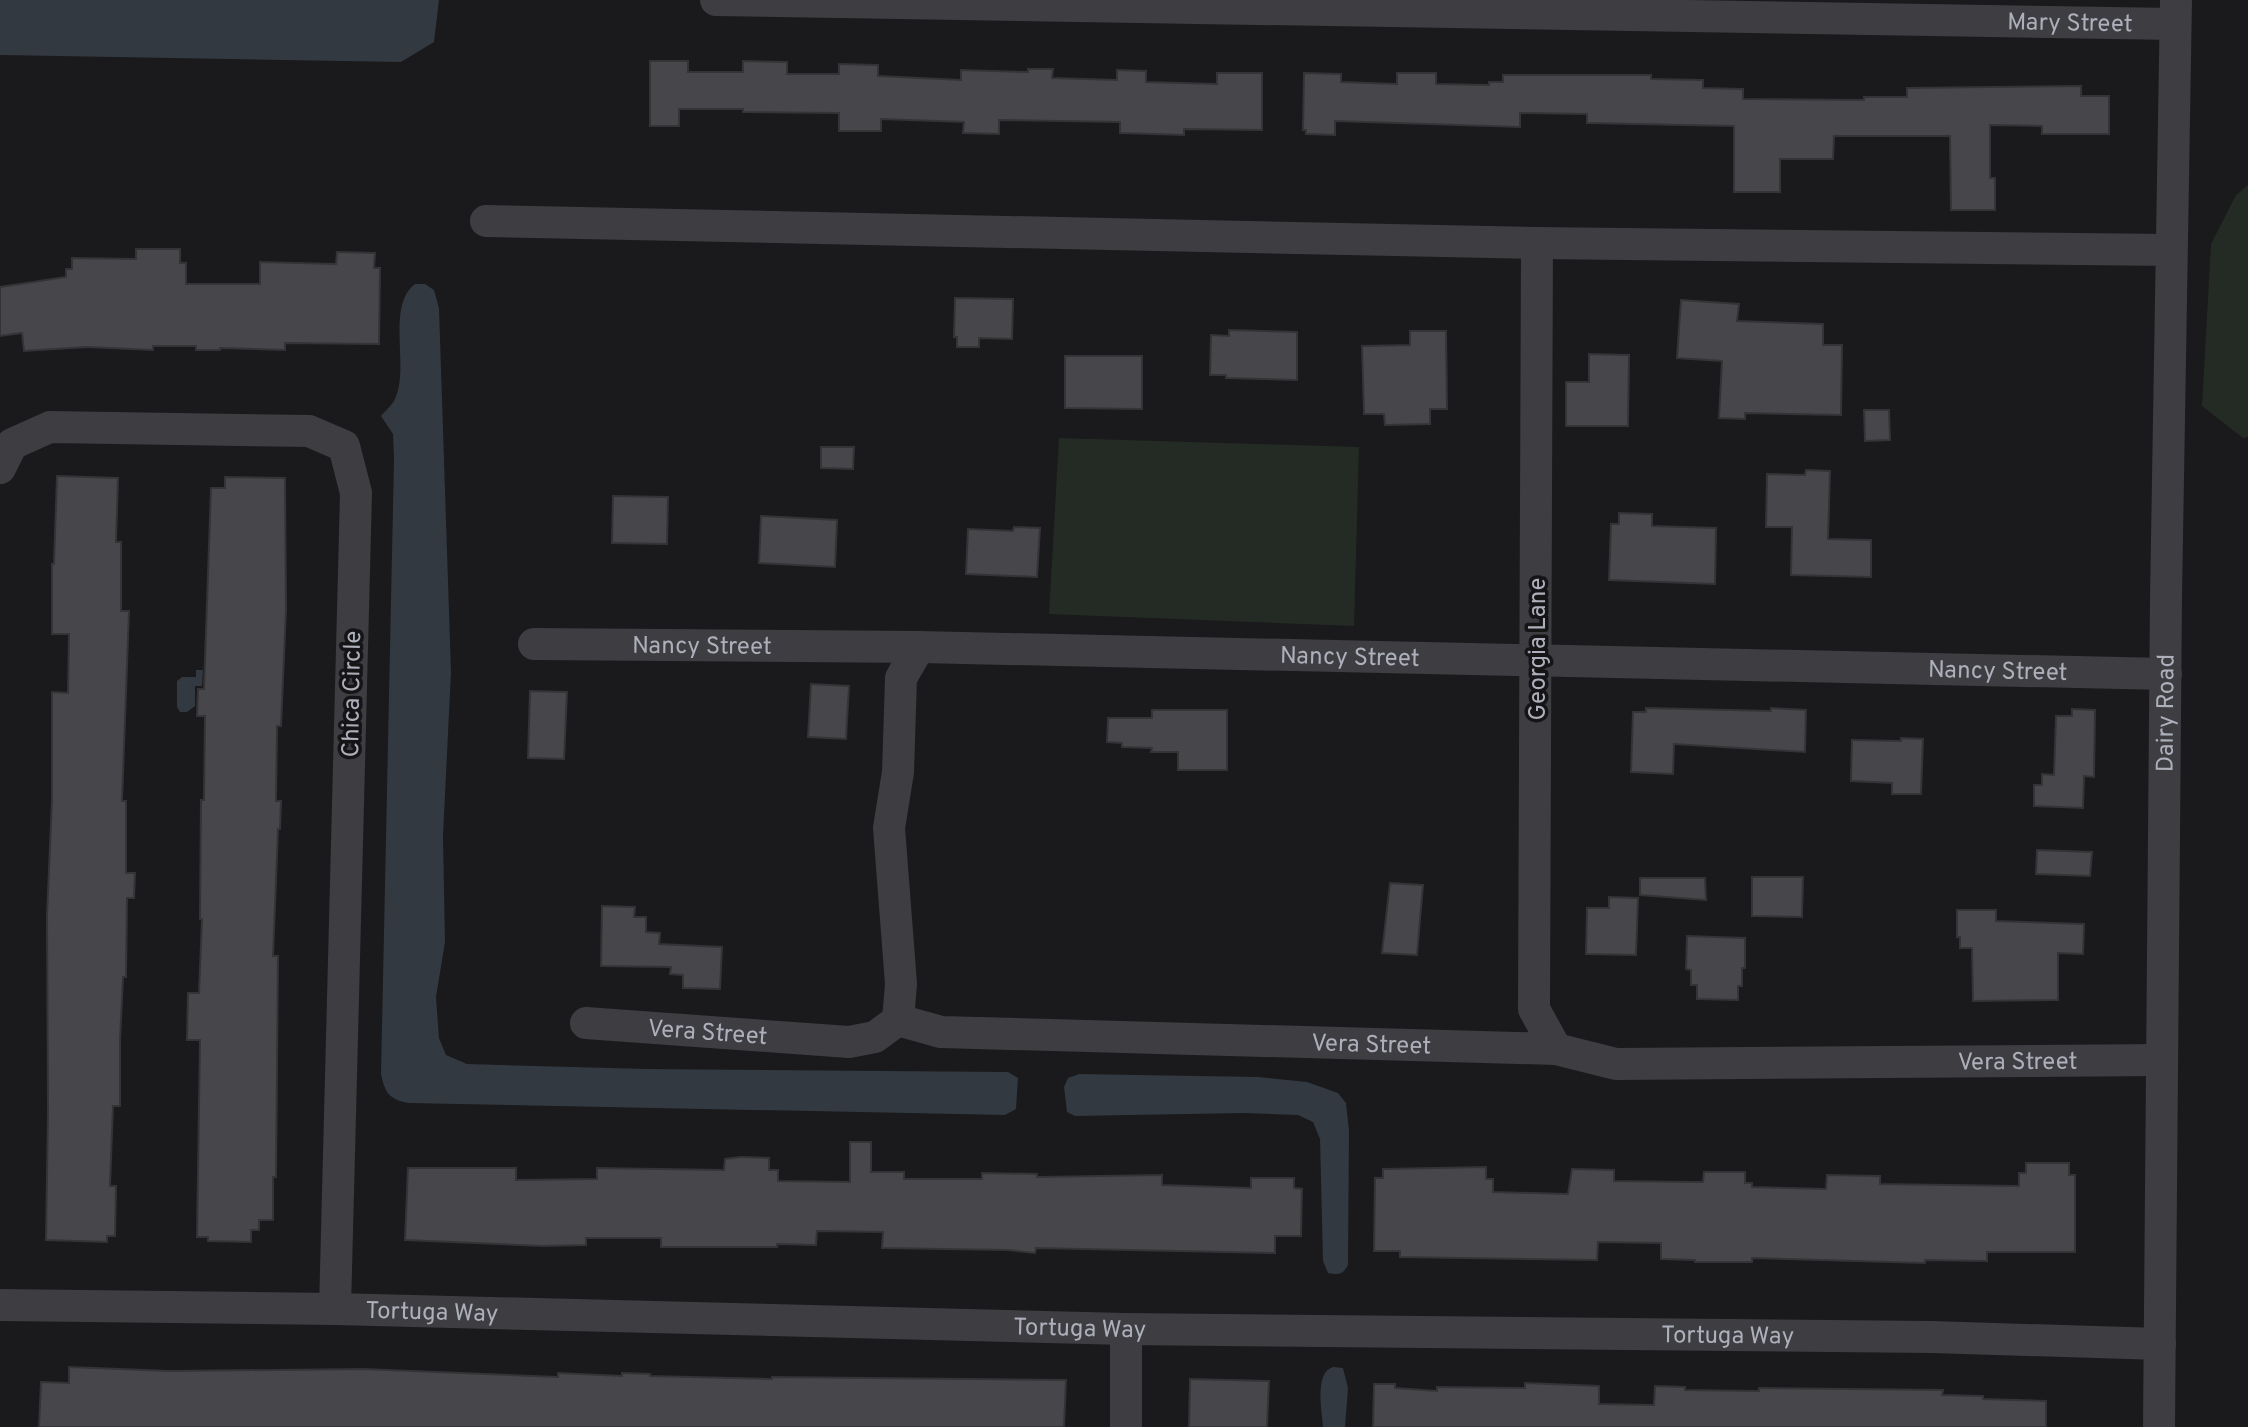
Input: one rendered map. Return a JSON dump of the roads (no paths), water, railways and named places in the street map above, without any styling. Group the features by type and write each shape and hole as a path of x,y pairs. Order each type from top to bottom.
{"street":[{"name":"Mary Street","path":"716,0 2175,12"},
{"name":"Dairy Road","path":"2159,1427 2175,12"},
{"path":"486,221 1537,243 2171,250"},
{"name":"Georgia Lane","path":"1537,243 1534,1009 1556,1049"},
{"name":"Chica Circle","path":"0,468 12,444 50,427 309,431 344,446 356,493 335,1309"},
{"name":"Nancy Street","path":"534,644 919,647 2166,674"},
{"path":"898,1020 901,984 889,828 898,772 901,678 919,647"},
{"name":"Vera Street","path":"586,1023 849,1042 875,1037 898,1020 941,1032 1556,1049 1616,1064 2162,1060"},
{"name":"Tortuga Way","path":"0,1305 335,1309 1126,1329 1932,1337 2160,1344"},
{"path":"1126,1329 1126,1427"}]}
